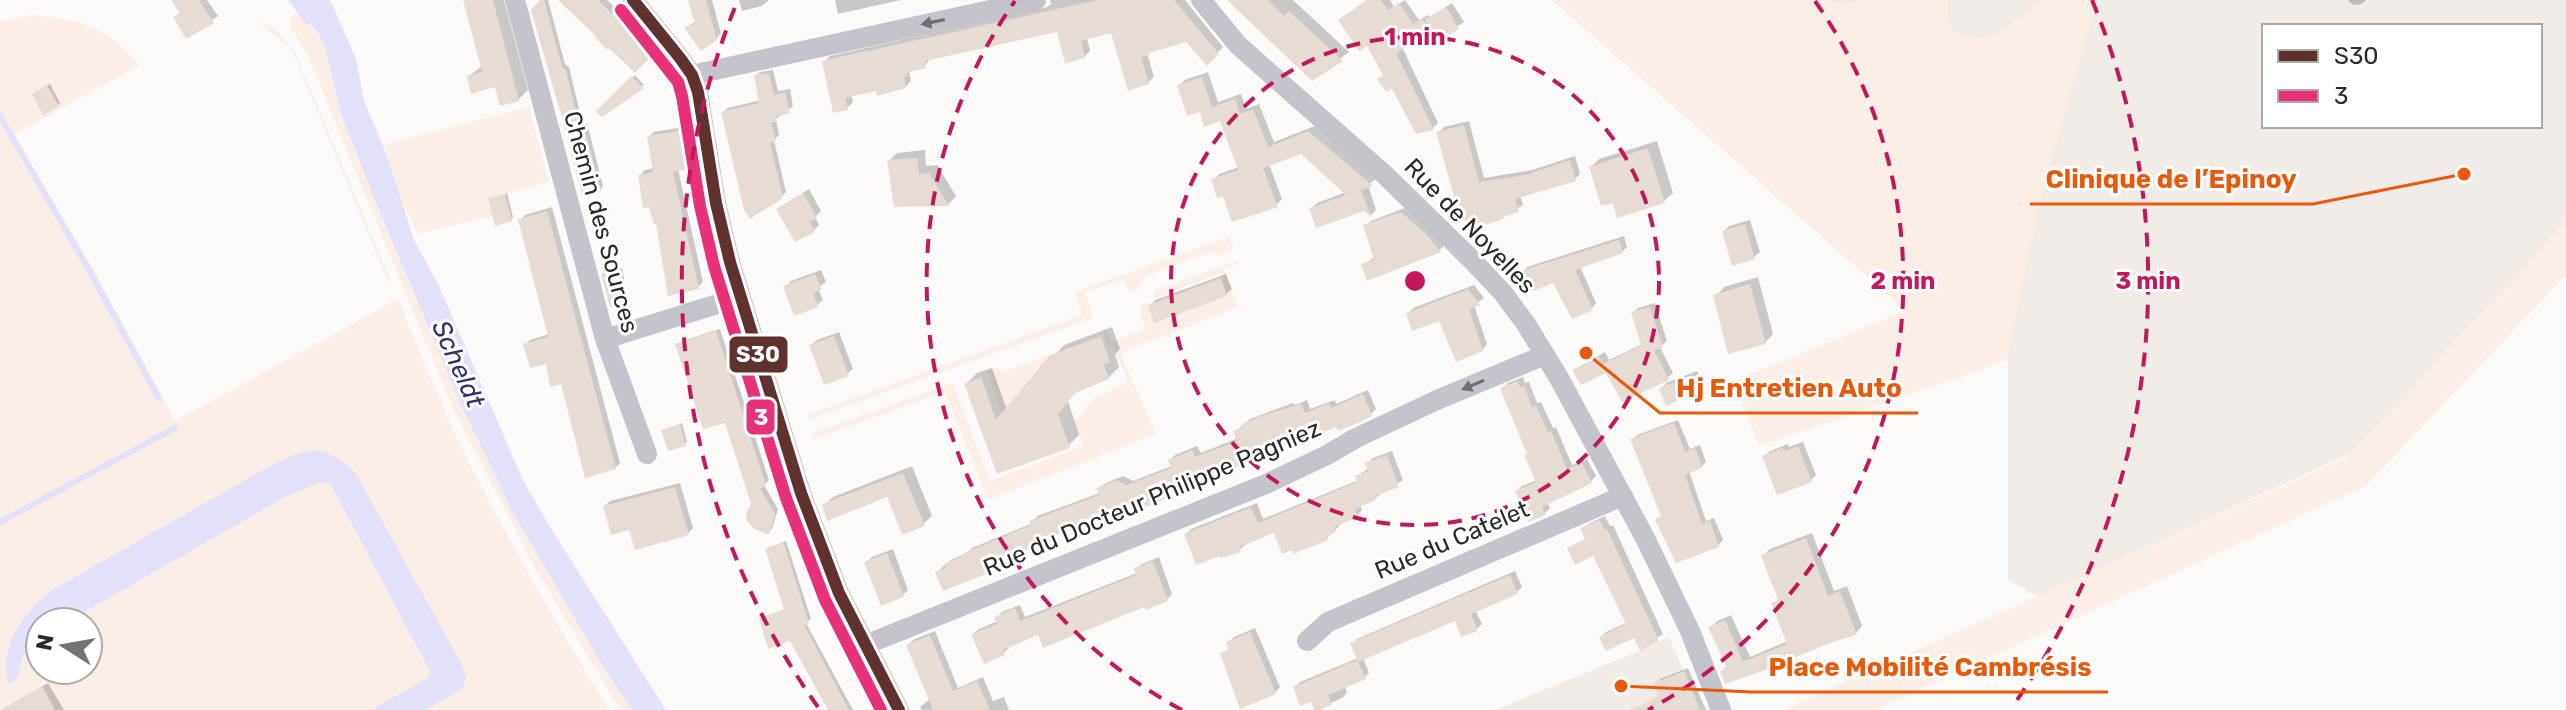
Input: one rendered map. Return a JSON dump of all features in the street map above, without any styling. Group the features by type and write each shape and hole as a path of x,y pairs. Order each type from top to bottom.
{"street":[{"name":"Chemin des Sources","path":"515,0 605,339 647,454"},
{"path":"633,0 692,75 698,92 721,229 819,546 839,593 899,710"},
{"path":"692,75 1036,0"},
{"name":"Rue de Noyelles","path":"1201,0 1238,45 1385,175 1481,269 1508,300 1545,355 1623,496 1680,609 1721,710"},
{"path":"605,339 740,297"},
{"name":"Rue du Docteur Philippe Pagniez","path":"865,645 1266,484 1437,400 1545,355"},
{"name":"Rue du Catelet","path":"1307,641 1328,622 1623,496"}],"shaded area":[{"path":"1552,0 2566,0 2566,222 2351,453 2038,597 2008,580 2008,358 1976,372"},
{"path":"1552,0 1825,0 1843,4 1872,0 1948,0 1948,16 1953,31 1981,37 2008,26 2038,0 2097,0 2040,200 2008,357 1976,372 1759,446 1734,381 1907,310"},
{"path":"297,13 320,36 340,111 414,294 462,407 513,513 607,673 633,710 620,710 533,565 454,411 307,54 290,27 291,18"},
{"path":"33,15 66,19 92,27 116,41 140,65 14,135 94,270 175,421 398,299 475,474 530,576 609,710 0,710 0,21"},
{"path":"259,22 272,26 294,50 390,279 389,284 292,50"},
{"path":"529,107 549,182 489,198 493,216 418,234 400,197 385,144"},
{"path":"2566,222 2566,275 2366,486 1875,710 1783,710 2341,460 2351,453"},
{"path":"1229,237 1232,251 1217,256 1210,252 1145,276 1138,289 1130,293 1124,279 1085,292 1092,315 1090,319 808,420 807,415 1082,315 1075,292"},
{"path":"1235,261 1239,263 1224,269 1238,307 1120,353 1156,434 988,500 945,392 814,439 812,433 953,383 990,481 1083,446 1074,423 1095,397 1128,383 1103,329 1111,342 1145,329 1141,306 1147,302 1154,322 1227,296 1219,274 1155,298 1153,291"},
{"path":"1048,355 1053,369 1006,424 987,371 998,367 1001,373"},
{"path":"1669,637 1700,710 1495,710 1639,651"}],"water":[{"name":"Scheldt","path":"288,0 329,0 333,6 356,59 364,101 387,155 414,240 438,284 523,480 666,710 633,710 607,673 513,513 462,407 377,205 340,111 320,36 305,23"},
{"path":"315,450 328,453 356,474 461,663 466,678 462,689 425,710 371,710 428,678 430,671 330,484 319,482 283,498 95,606 34,606 54,589 295,454"},
{"path":"24,619 24,654 19,676 8,683 8,654"}],"building":[{"path":"171,0 199,0 214,23 186,39 173,17 180,14"},
{"path":"463,0 493,0 519,101 500,106 495,87 471,94 467,76 482,72"},
{"path":"540,0 544,0 601,192 582,195 568,140 579,129 566,132 531,10"},
{"path":"558,0 598,0 653,54 635,73 609,48 607,50"},
{"path":"688,0 706,0 717,40 701,51 684,27 695,24"},
{"path":"1098,0 1174,0 1219,54 1207,66 1186,42 1149,53 1141,57 1149,84 1128,91 1111,33 1081,41 1085,58 1065,64 1057,32 925,61 926,68 906,73 906,88 877,96 876,91 845,98 848,110 833,113 822,61"},
{"path":"1227,0 1268,0 1284,16 1289,11 1343,61 1312,81"},
{"path":"1367,0 1381,0 1388,10 1399,3 1413,24 1422,18 1431,31 1396,53 1434,130 1416,134 1392,89 1386,92 1377,79 1383,75 1367,46 1359,51 1338,20"},
{"path":"1446,7 1459,29 1438,41 1425,20"},
{"path":"769,73 774,95 785,92 790,113 775,117 776,122 771,122 776,141 770,143 783,198 750,219 744,210 721,112 759,103 754,75"},
{"path":"631,76 644,88 602,117 596,111"},
{"path":"1202,77 1212,107 1235,99 1240,114 1253,109 1268,147 1308,131 1373,186 1361,190 1371,217 1364,211 1316,228 1309,208 1346,195 1301,154 1263,168 1278,207 1232,222 1223,196 1217,198 1211,179 1238,170 1220,121 1204,127 1200,112 1187,116 1177,85"},
{"path":"47,85 59,106 43,115 32,94"},
{"path":"1464,125 1479,182 1526,175 1570,160 1576,181 1515,199 1519,212 1472,229 1458,211 1436,132"},
{"path":"685,130 691,169 673,172 699,289 668,296 656,224 649,207 643,208 638,175 653,172 647,136"},
{"path":"1648,148 1665,203 1617,218 1613,203 1601,206 1589,167"},
{"path":"917,158 919,174 929,173 949,206 894,207 887,160"},
{"path":"803,193 817,218 810,222 815,232 795,242 776,209"},
{"path":"505,194 512,221 495,226 488,198"},
{"path":"547,211 616,469 585,478 561,384 550,387 546,364 530,368 523,344 548,337 518,219"},
{"path":"1401,212 1441,252 1367,281 1361,264 1374,260 1363,225"},
{"path":"1745,224 1755,259 1732,266 1722,231"},
{"path":"1619,240 1623,253 1575,270 1593,310 1572,319 1553,283 1528,293 1520,271"},
{"path":"620,269 627,304 610,308 601,273"},
{"path":"815,274 822,289 813,293 818,307 794,316 783,286"},
{"path":"1221,278 1227,296 1154,323 1148,305"},
{"path":"1750,284 1766,344 1728,354 1713,295"},
{"path":"1468,289 1480,305 1469,309 1483,351 1456,362 1439,321 1412,331 1406,313"},
{"path":"1650,307 1663,348 1654,350 1669,380 1622,402 1606,373 1581,385 1572,370 1599,356 1603,364 1641,345 1631,312"},
{"path":"716,331 766,486 760,488 775,514 769,535 753,528 746,520 751,504 725,423 703,429 675,344"},
{"path":"834,336 849,376 824,385 809,345"},
{"path":"1101,336 1110,362 1104,364 1109,379 1075,393 1058,414 1070,448 997,474 964,384 981,377 996,420 1050,355"},
{"path":"1692,375 1699,391 1666,406 1659,388"},
{"path":"1517,381 1520,387 1524,386 1532,407 1536,406 1548,432 1551,431 1567,469 1582,463 1592,483 1542,507 1546,515 1528,522 1515,491 1536,482 1500,388"},
{"path":"1363,394 1372,416 1360,422 1338,431 1336,427 1289,447 1287,443 1214,476 1216,479 1121,516 1120,513 1098,522 1097,519 1065,531 1049,538 1051,541 985,570 986,574 943,591 935,572 945,568 944,564 1031,525 1029,521 1099,495 1096,488 1117,480 1127,485 1171,468 1168,460 1192,450 1195,457 1237,441 1233,431 1263,415 1301,404 1305,413 1329,403 1331,408"},
{"path":"1674,423 1685,452 1695,448 1699,458 1702,468 1685,475 1702,524 1710,521 1719,547 1676,563 1655,520 1661,516 1630,439"},
{"path":"680,424 686,446 668,451 661,430"},
{"path":"1798,446 1812,482 1777,495 1762,456"},
{"path":"1387,455 1399,487 1375,496 1376,500 1355,509 1358,517 1334,527 1336,532 1327,536 1328,540 1293,554 1292,550 1282,554 1274,533 1239,547 1241,552 1196,565 1184,534 1251,507 1258,523 1357,482 1355,476 1368,471 1365,463"},
{"path":"903,473 925,526 902,535 887,497 827,521 822,504"},
{"path":"675,487 689,535 635,550 629,530 611,535 603,506"},
{"path":"1600,520 1659,641 1640,651 1634,638 1606,651 1599,637 1626,624 1593,556 1575,565 1567,548 1585,539 1580,528"},
{"path":"1806,538 1828,596 1840,591 1857,635 1725,684 1720,671 1727,668 1708,627 1725,620 1743,662 1787,644 1771,603 1778,600 1761,555"},
{"path":"784,543 809,624 804,625 849,710 828,710 790,641 768,649 759,618 784,610 765,548"},
{"path":"887,553 904,597 881,606 864,562"},
{"path":"1153,561 1168,601 1146,610 1144,607 1043,648 1038,635 1003,650 1005,655 984,664 971,634 997,624 994,617 1015,608 1020,621 1136,575 1134,568"},
{"path":"1510,575 1518,594 1471,614 1478,631 1461,637 1455,621 1358,662 1350,643"},
{"path":"1250,632 1276,694 1240,709 1220,653 1229,650 1226,642"},
{"path":"930,635 953,691 977,681 990,710 933,710 906,645"},
{"path":"1357,660 1366,679 1328,695 1332,705 1320,710 1314,710 1311,702 1300,706 1293,687"},
{"path":"1684,671 1700,710 1629,710 1658,697 1653,683"},
{"path":"42,686 55,710 1,710"}],"waterway":[{"path":"0,116 159,398"},
{"path":"0,522 175,428"}],"transit line":[{"name":"S30","path":"633,0 692,75 698,92 716,203 730,262 801,493 839,593 899,710"},
{"name":"3","path":"621,10 678,82 714,266 786,498 825,600 881,710"}],"place":[{"name":"Clinique de l’Epinoy","path":"2464,174"},
{"name":"Hj Entretien Auto","path":"1586,353"},
{"name":"Place Mobilité Cambrésis","path":"1621,686"}]}
